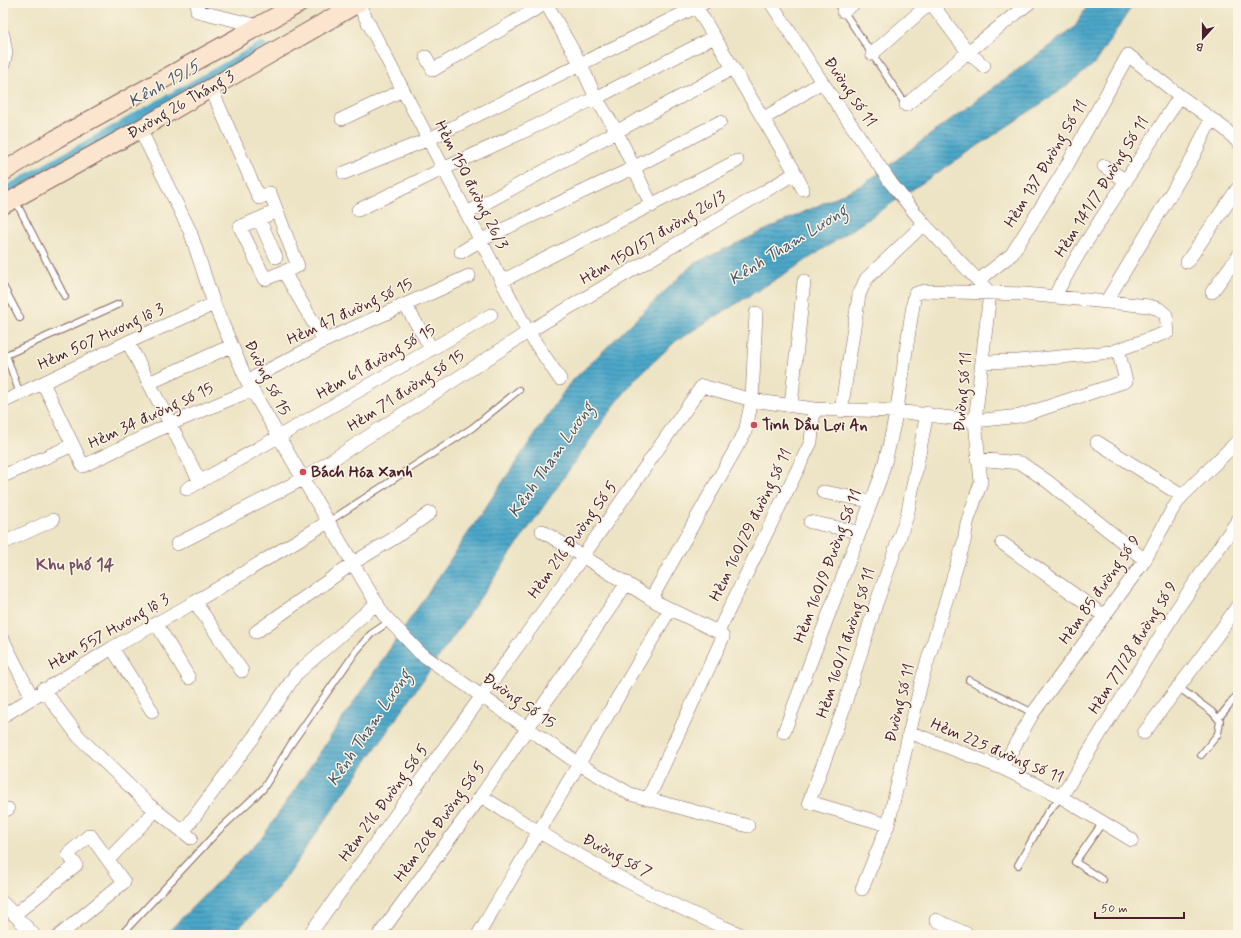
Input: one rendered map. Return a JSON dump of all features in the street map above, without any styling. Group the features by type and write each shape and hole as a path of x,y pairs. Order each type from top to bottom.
{"street":[{"path":"198,3 197,11 259,26"},
{"name":"Đường 26 Tháng 3","path":"9,202 140,129 358,3"},
{"name":"Hẻm 150 đường 26/3","path":"358,3 528,332 560,379"},
{"path":"426,57 433,70 546,3 581,65 596,98 616,130 652,206"},
{"name":"Đường số 11","path":"771,3 822,82 870,150 891,183 924,224 990,293 975,421 977,459 981,482 967,523 964,542 922,679 888,825 862,889"},
{"path":"840,7 855,3"},
{"path":"872,54 931,3 968,52 984,66"},
{"path":"906,106 968,52 1028,3"},
{"path":"344,173 429,139 581,65 698,4 714,37 803,189"},
{"name":"Đường 26 Tháng 3","path":"3,172 56,139 259,26 293,5"},
{"path":"3,36 6,53 3,65"},
{"path":"358,210 444,168 596,98 714,37"},
{"name":"Hẻm 137 Đường Số 11","path":"979,280 1012,254 1065,169 1128,55 1180,96"},
{"path":"467,213 616,130 726,72"},
{"path":"763,119 822,82"},
{"path":"210,88 259,198 270,193 277,211 298,266 265,279 240,227 277,211"},
{"path":"342,119 403,90"},
{"path":"1180,96 1225,129 1238,142"},
{"name":"Hẻm 141/7 Đường Số 11","path":"1054,297 1078,255 1180,96"},
{"path":"1106,302 1194,155 1212,119"},
{"path":"461,252 481,240 633,168 720,122"},
{"name":"Đường số 15","path":"140,129 190,231 214,304 231,346 250,385 279,438 376,603 393,624"},
{"path":"502,281 652,206 737,161"},
{"path":"1104,166 1126,181"},
{"name":"Hẻm 150/57 đường 26/3","path":"528,332 794,174"},
{"path":"1188,262 1238,188"},
{"path":"259,219 276,257"},
{"path":"841,411 859,295 866,279 924,224"},
{"path":"1212,292 1238,256"},
{"path":"284,272 324,341"},
{"name":"Hẻm 47 đường số 15","path":"250,385 324,341 469,276"},
{"path":"791,405 804,281"},
{"name":"Hẻm 160/9 Đường Số 11","path":"784,732 889,450 897,411 915,294 924,291 990,293"},
{"path":"982,362 1018,361 1118,350 1168,332 1166,315 1159,309 1149,306 1054,297 990,293"},
{"name":"Hẻm 507 Hương lộ 3","path":"3,402 128,342 214,304"},
{"path":"405,305 432,349"},
{"path":"651,599 744,432 752,400 756,313"},
{"name":"Hẻm 61 đường số 15","path":"188,489 491,315"},
{"name":"Hẻm 71 đường số 15","path":"177,544 303,479 528,332"},
{"path":"128,342 200,482"},
{"path":"149,383 231,346"},
{"name":"Hẻm 216 Đường Số 5","path":"309,935 583,556 702,386 752,400 814,409 927,413 975,421 1020,416 1126,381 1118,350"},
{"name":"Hẻm 34 đường số 15","path":"43,383 83,466 250,385"},
{"name":"Hẻm 160/29 đường số 11","path":"648,799 720,634 811,442 814,409"},
{"name":"Hẻm 160/1 đường số 11","path":"888,825 809,802 842,713 875,607 907,516 927,413"},
{"name":"Hẻm 85 đường số 9","path":"1002,768 1034,713 1103,615 1145,560 1172,510 1182,496 1238,441"},
{"path":"1097,442 1182,496"},
{"path":"3,476 73,445"},
{"path":"977,459 1021,463 1047,480 1145,560"},
{"path":"823,492 871,501"},
{"path":"256,632 353,563 396,537 430,513"},
{"path":"3,543 53,520"},
{"name":"Hẻm 77/28 đường số 9","path":"1061,797 1177,609 1238,520"},
{"name":"Hẻm 557 Hương lộ 3","path":"3,716 112,648 196,602 328,522"},
{"path":"810,522 858,532"},
{"path":"542,530 651,599 720,634"},
{"path":"1002,543 1103,615"},
{"name":"Hẻm 208 Đường Số 5","path":"379,935 481,796 627,583"},
{"path":"196,602 242,672"},
{"path":"3,640 38,693 79,737 156,810 187,835 296,674 376,603"},
{"path":"1144,733 1178,686 1217,637 1238,605"},
{"path":"478,935 670,609"},
{"path":"156,623 189,678"},
{"name":"Đường Số 15","path":"393,624 420,653 527,728 580,764 630,794 648,799"},
{"path":"112,648 152,711"},
{"name":"Hẻm 225 đường số 11","path":"909,732 1002,768 1061,797 1132,840"},
{"name":"Đường số 7","path":"481,796 538,832 664,900 742,935"},
{"path":"648,799 748,826"},
{"path":"108,860 156,810"},
{"path":"14,915 76,865 68,854 90,835 124,882 60,935"},
{"path":"3,903 34,935"},
{"path":"936,920 969,935"}],"lane":[{"path":"840,7 906,106"},
{"path":"9,202 65,297"},
{"path":"3,286 20,318"},
{"path":"20,394 6,355 119,304"},
{"path":"328,522 472,428 519,390"},
{"path":"121,935 219,830 262,789 290,744 357,650 372,634 393,624"},
{"path":"969,680 1034,713"},
{"path":"1178,686 1212,712 1220,722 1218,734 1201,755"},
{"path":"1218,719 1238,694"},
{"path":"1018,865 1047,813 1061,797"},
{"path":"1103,822 1075,862 1103,880"}],"water":[{"name":"Kênh Tham Lương","path":"1089,3 1134,3 1094,64 1057,93 799,265 676,341 635,379 610,411 276,891 232,935 165,935 264,835 569,384 693,264 864,184 1075,27"}],"waterway":[{"name":"Kênh 19/5","path":"3,194 262,48"}],"place":[{"name":"Tinh Dầu Lợi An","path":"754,425"},
{"name":"Bách Hóa Xanh","path":"303,472"}],"district":[{"name":"Khu phố 14","path":"75,565"}]}
